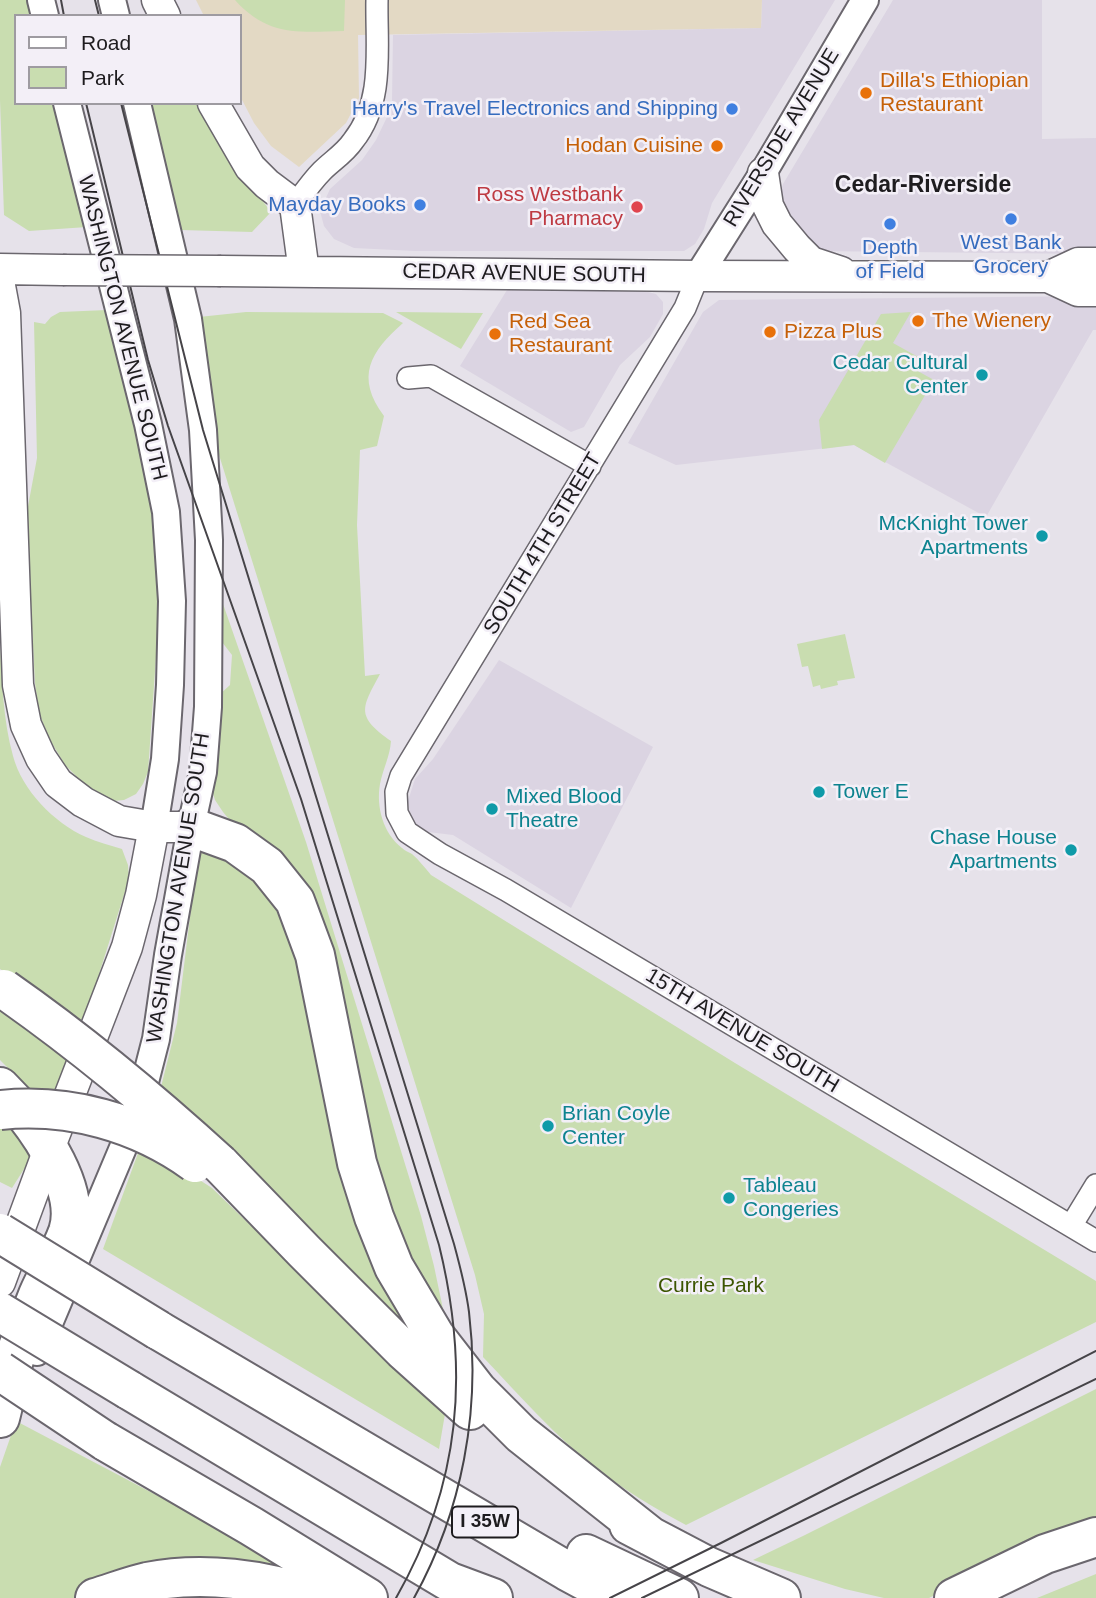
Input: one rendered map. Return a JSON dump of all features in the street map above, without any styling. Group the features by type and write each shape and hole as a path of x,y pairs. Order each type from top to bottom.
{"highway":[{"path":"172,828 235,843 267,866 295,901 315,955 356,1163 363,1185 394,1267 435,1336 477,1390 521,1434 650,1536"},
{"path":"2,988 68,1035 133,1087 403,1350 516,1451 594,1506 740,1581 781,1598"},
{"path":"0,1087 34,1126 49,1149 61,1172 69,1200 68,1230 14,1359 0,1418"},
{"path":"0,1110 52,1109 119,1124 217,1170"},
{"name":"I 35W","path":"6,1240 617,1598"},
{"path":"0,1312 459,1590 493,1598"},
{"path":"0,1371 105,1441"},
{"path":"0,1385 105,1441 368,1598"},
{"path":"353,1445 679,1598"},
{"path":"1020,1584 1045,1555 1096,1537"},
{"path":"954,1598 1020,1584 1096,1562"},
{"path":"95,1598 147,1582 201,1576 263,1582 317,1598"}],"main road":[{"path":"214,105 250,167 295,205 304,272"},
{"path":"763,173 768,206 777,223 797,248 811,262 851,276"},
{"name":"CEDAR AVENUE SOUTH","path":"1048,277 1078,263 1096,263"},
{"name":"CEDAR AVENUE SOUTH","path":"0,269 1048,277 1078,291 1096,291"},
{"path":"0,286 5,313 19,685 26,725 41,758 58,783 83,802 119,821 172,828"},
{"name":"WASHINGTON AVENUE SOUTH","path":"0,1282 6,1240 49,1149 127,947 141,895 172,828"}],"street":[{"path":"295,205 320,173 351,145 369,116 377,84 377,0"},
{"name":"RIVERSIDE AVENUE","path":"698,276 763,173 865,0"},
{"name":"WASHINGTON AVENUE SOUTH","path":"0,1440 136,1117 153,1049 172,828 165,759 172,601 166,512 148,424 68,105"},
{"name":"WASHINGTON AVENUE SOUTH","path":"137,105 188,319 203,430 209,540 208,706 202,772 172,828"},
{"name":"SOUTH 4TH STREET","path":"397,813 396,792 401,776 685,308 698,276"},
{"path":"408,378 431,376 590,466"},
{"name":"15TH AVENUE SOUTH","path":"397,813 407,832 440,854 506,890 1096,1241"},
{"path":"1070,1226 1096,1185"}],"shaded area":[{"path":"196,0 762,0 761,28 358,35 359,98 346,123 299,167 271,146 254,123 242,100 242,14 203,14"},
{"path":"762,0 835,0 712,203 704,229 695,244 684,251 415,251 354,248 334,239 324,226 320,211 330,189 362,160 376,140 388,115 392,101 393,35 761,28"},
{"path":"893,0 1042,0 1042,139 1096,138 1096,254 813,251 778,200 783,184"},
{"path":"507,290 644,291 656,294 663,302 663,314 650,337 620,365 584,427 571,432 460,366"},
{"path":"1096,296 1096,330 1093,330 986,517 854,445 676,465 628,443 703,312 719,300"},
{"path":"499,660 653,747 571,908 453,835 428,832 411,821 408,801 415,779 433,759"}],"green space":[{"path":"0,0 31,0 34,14 14,14 14,105 56,105 87,227 29,231 4,215"},
{"path":"235,0 345,0 344,31 285,30 260,21"},
{"path":"150,105 202,105 244,176 271,212 252,232 181,230"},
{"path":"107,310 150,491 164,605 156,657 148,772 136,794 124,800 113,801 84,784 65,765 50,740 39,713 26,517 37,458 34,322 45,324 60,312"},
{"name":"Currie Park","path":"246,312 383,313 403,323 382,344 370,366 370,389 384,416 377,446 360,450 357,525 365,676 380,674 365,711 372,725 391,741 380,784 379,802 382,819 395,842 415,856 431,875 1096,1281 1096,1322 686,1525 628,1491 580,1455 483,1357 484,1314 475,1275 215,442 199,317"},
{"path":"396,312 483,313 461,349"},
{"path":"911,312 893,343 920,358 914,369 934,380 885,463 854,445 822,449 819,420 881,314"},
{"path":"222,601 306,842 421,1216 444,1314 388,1232 327,936 215,800 211,787 218,696 230,685 232,655 222,642"},
{"path":"845,634 855,678 837,681 838,685 821,689 820,685 813,687 808,666 802,667 797,644"},
{"path":"0,644 7,729 17,769 32,793 51,814 86,837 122,849 128,865 129,879 83,1025 0,969"},
{"path":"200,845 229,853 282,904 417,1346 159,1095 177,1023"},
{"path":"0,1006 71,1057 57,1093 25,1093 12,1072 0,1060"},
{"path":"7,1122 31,1158 12,1188 0,1182 0,1123"},
{"path":"141,1145 212,1188 445,1414 439,1449 103,1249"},
{"path":"1096,1389 1096,1526 929,1598 884,1598 845,1589 753,1560 805,1535"},
{"path":"16,1421 287,1564 283,1578 108,1582 74,1598 0,1598 0,1467"},
{"path":"1096,1574 1096,1598 1037,1598"}],"tram line":[{"path":"61,0 64,14"},
{"path":"95,0 98,14"},
{"path":"86,105 148,360 168,426 301,799 439,1245 449,1292 456,1382 446,1469 418,1555 396,1598"},
{"path":"122,105 203,430 454,1244 466,1295 472,1349 472,1386 464,1460 445,1531 414,1598"},
{"path":"610,1598 1096,1351"},
{"path":"642,1598 1096,1379"}],"place":[{"name":"Dilla's Ethiopian Restaurant","path":"866,93"},
{"name":"Harry's Travel Electronics and Shipping","path":"732,109"},
{"name":"Hodan Cuisine","path":"717,146"},
{"name":"Mayday Books","path":"420,205"},
{"name":"Ross Westbank Pharmacy","path":"637,207"},
{"name":"West Bank Grocery","path":"1011,219"},
{"name":"Depth of Field","path":"890,224"},
{"name":"The Wienery","path":"918,321"},
{"name":"Pizza Plus","path":"770,332"},
{"name":"Red Sea Restaurant","path":"495,334"},
{"name":"Cedar Cultural Center","path":"982,375"},
{"name":"McKnight Tower Apartments","path":"1042,536"},
{"name":"Tower E","path":"819,792"},
{"name":"Mixed Blood Theatre","path":"492,809"},
{"name":"Chase House Apartments","path":"1071,850"},
{"name":"Brian Coyle Center","path":"548,1126"},
{"name":"Tableau Congeries","path":"729,1198"}],"district":[{"name":"Cedar-Riverside","path":"923,186"}]}
